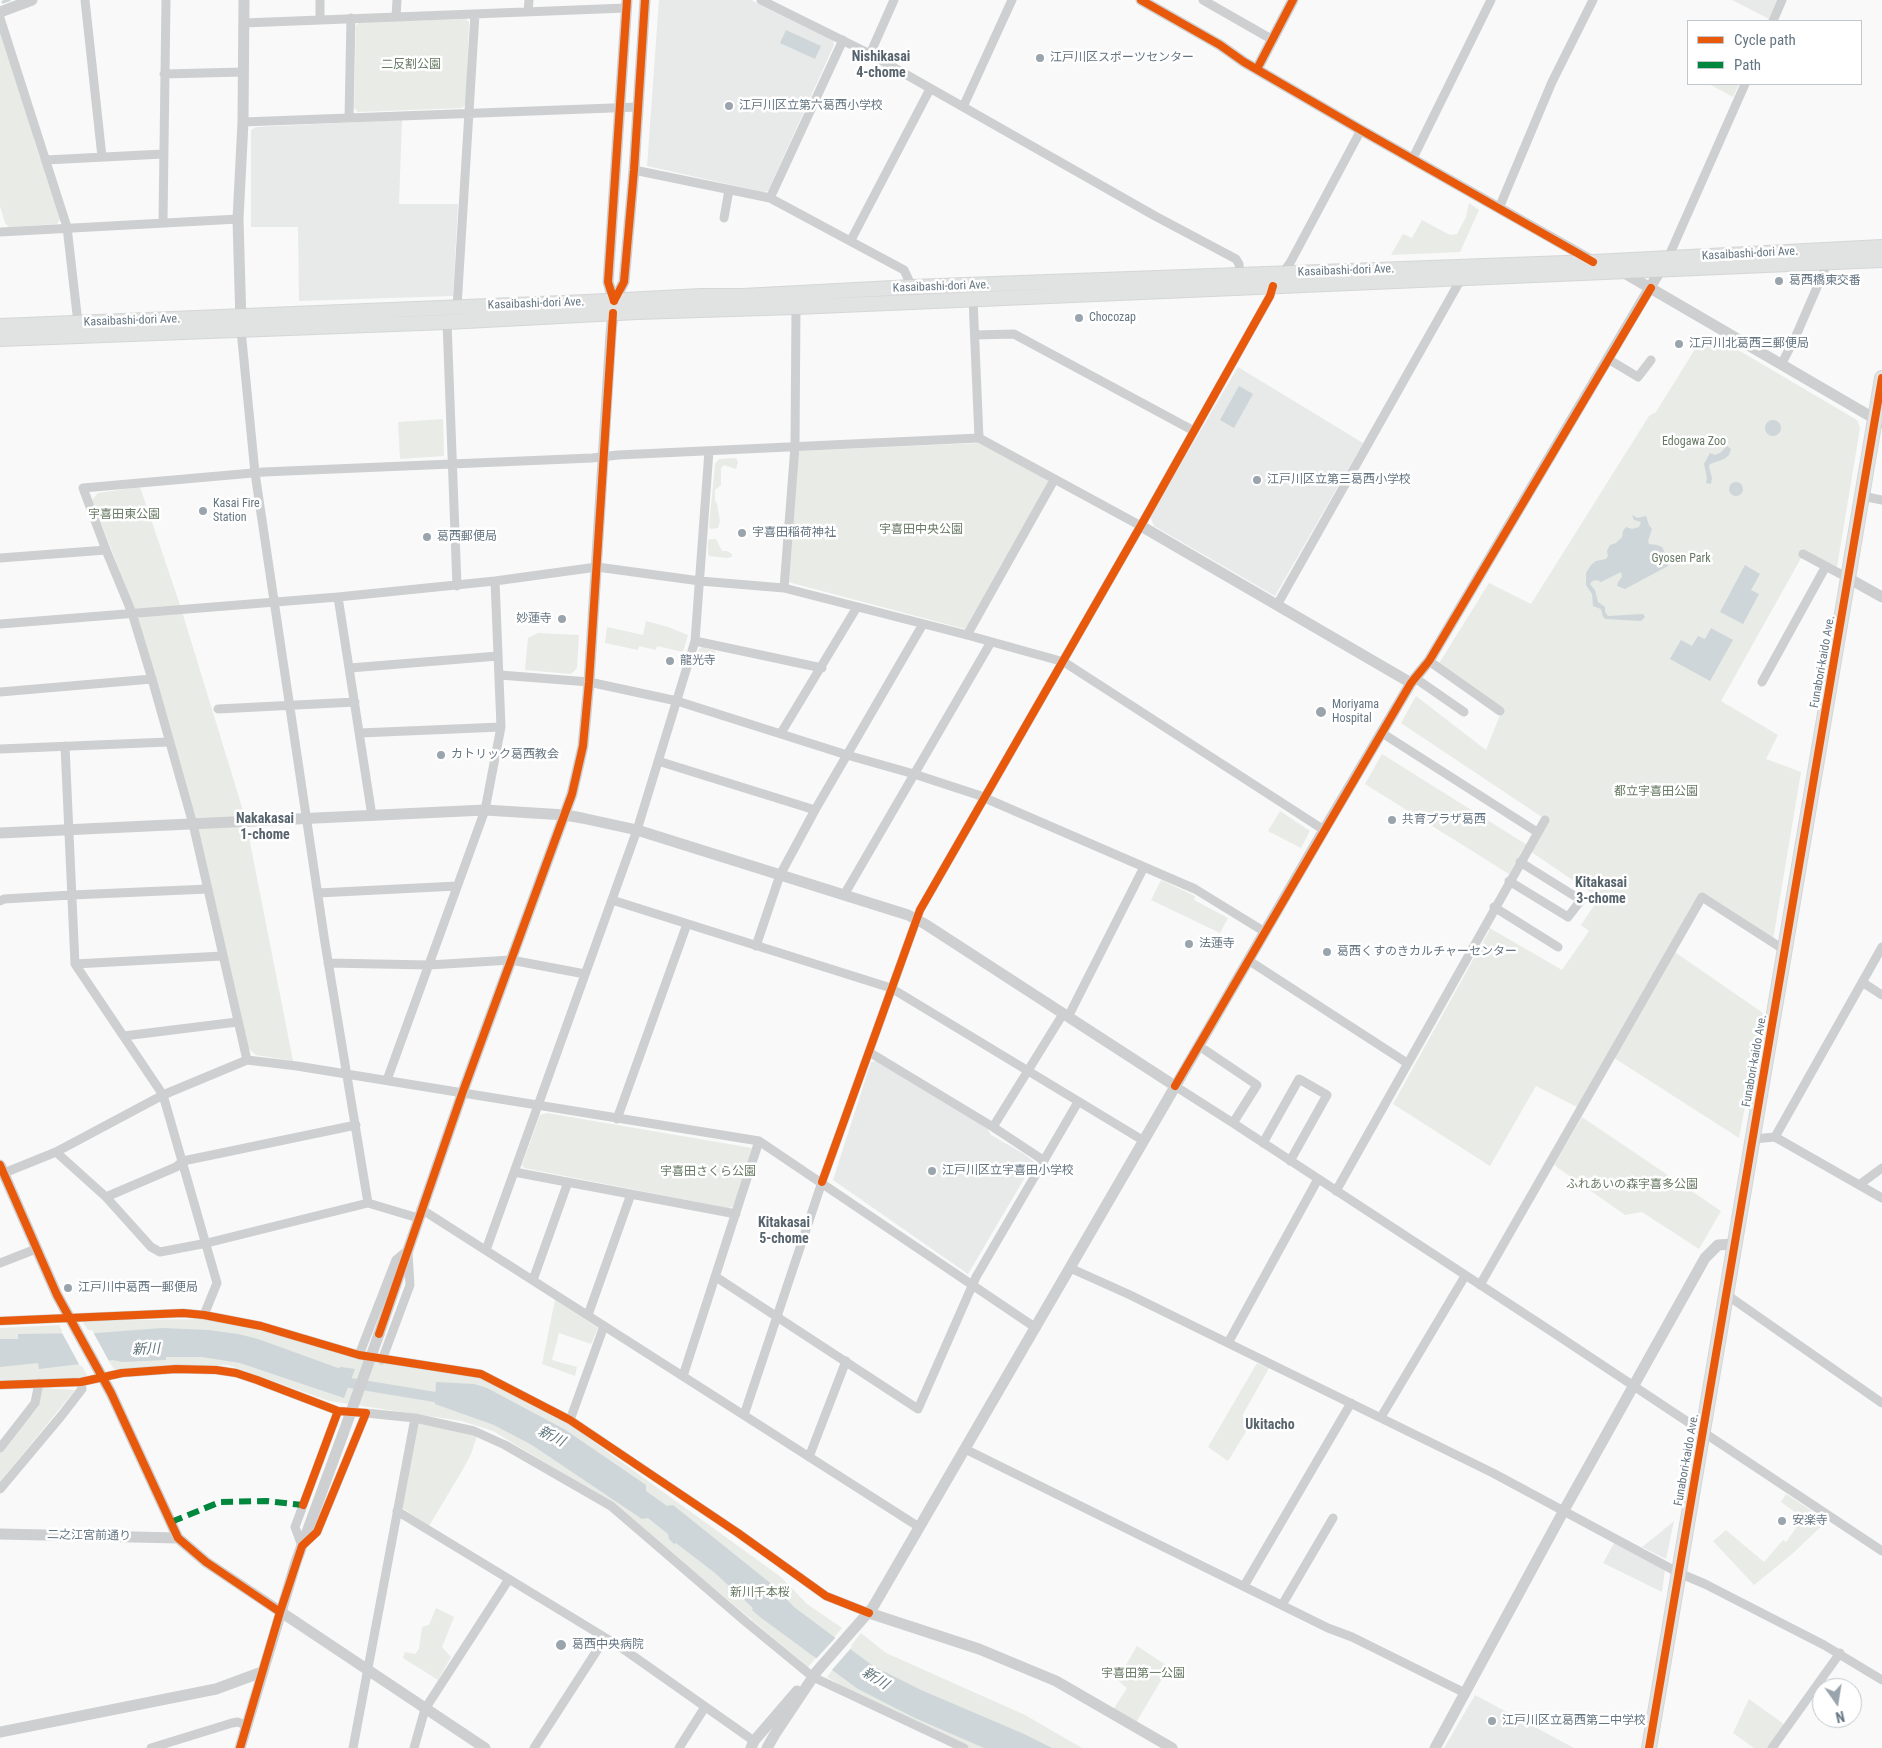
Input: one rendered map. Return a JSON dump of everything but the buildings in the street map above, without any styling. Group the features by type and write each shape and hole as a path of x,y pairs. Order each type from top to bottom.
{"main road":[{"name":"Kasaibashi-dori Ave.","path":"0,326 78,323 447,322 614,307 912,287 1241,281 1273,286 1461,279 1621,271 1665,263 1882,247"},
{"name":"Kasaibashi-dori Ave.","path":"0,339 241,324 457,307 796,307 973,299 1241,281 1284,273 1593,262 1826,262 1882,260"},
{"name":"Funabori-kaido Ave.","path":"1649,1748 1848,578 1879,421 1882,378"}],"street":[{"path":"0,12 32,0"},
{"path":"85,0 102,157"},
{"path":"163,222 166,0"},
{"path":"244,0 243,122 238,219 241,324 255,473 328,963 368,1203"},
{"path":"320,0 320,20"},
{"path":"396,17 397,0"},
{"path":"528,12 529,0"},
{"path":"614,307 624,282 634,170 645,0"},
{"path":"761,0 870,54 1155,216 1236,259 1239,264 1241,281"},
{"path":"870,54 894,0"},
{"path":"963,107 1012,0"},
{"path":"1141,0 1361,130 1593,262 1621,271 1879,421"},
{"path":"1203,0 1273,40"},
{"path":"1257,69 1292,0"},
{"path":"1413,158 1491,0"},
{"path":"1499,208 1552,82 1593,0"},
{"path":"1773,20 1782,0"},
{"path":"240,1748 280,1612 302,1546 379,1334 462,1094 565,815 583,746 605,456 614,307 608,282 626,4 528,12 244,23"},
{"path":"457,307 475,14"},
{"path":"0,18 67,227 78,323"},
{"path":"349,118 351,18"},
{"path":"770,198 843,40"},
{"path":"164,74 243,72"},
{"path":"768,1748 775,1734 816,1674 868,1612 1036,1328 1324,830 1413,680 1429,661 1651,288 1665,263 1745,85"},
{"path":"850,240 930,89"},
{"path":"243,122 638,107"},
{"path":"744,1415 822,1182 916,919 1141,526 1270,296 1273,286 1284,273 1361,130"},
{"path":"46,160 163,154"},
{"path":"634,170 770,198 904,270 912,287"},
{"path":"724,218 729,190"},
{"path":"1,229 238,219"},
{"path":"1782,363 1796,338 1826,262"},
{"path":"1277,605 1461,279"},
{"path":"973,299 979,438"},
{"path":"784,588 795,446 796,307"},
{"path":"447,322 457,586"},
{"path":"975,335 1014,334 1194,431"},
{"path":"1608,360 1638,377 1651,360"},
{"path":"246,1060 193,824 168,742 152,679 132,613 83,488 255,473 979,438 1141,526 1277,605 1413,680 1464,712"},
{"path":"486,1250 637,830 695,641 709,450"},
{"path":"967,635 1054,480"},
{"path":"1863,496 1882,500"},
{"path":"0,558 106,550"},
{"path":"1803,554 1882,597"},
{"path":"0,624 457,586 597,566 700,581 784,588 1064,662 1324,830"},
{"path":"1762,682 1826,566"},
{"path":"387,1080 486,810 501,727 495,581"},
{"path":"338,597 372,816"},
{"path":"782,733 857,607"},
{"path":"756,946 780,874 923,624"},
{"path":"695,641 822,668"},
{"path":"844,895 991,642"},
{"path":"350,668 498,656"},
{"path":"1429,661 1500,711"},
{"path":"500,675 589,682 677,701 985,797 1196,889 1265,932"},
{"path":"0,692 152,679"},
{"path":"218,709 355,702"},
{"path":"360,733 501,727"},
{"path":"1382,733 1537,832"},
{"path":"0,749 168,742"},
{"path":"65,746 75,964 163,1096 217,1283 204,1315"},
{"path":"658,761 815,810"},
{"path":"0,833 486,810 565,815 637,830 780,874 916,919 1233,1123 1882,1551"},
{"path":"1336,1191 1544,820"},
{"path":"1509,881 1568,916 1581,900 1520,862"},
{"path":"993,1127 1027,1071 1066,1015 1144,867"},
{"path":"318,893 457,886"},
{"path":"0,901 4,899 72,895 208,889"},
{"path":"1480,1285 1702,897 1786,951"},
{"path":"612,900 891,988 1144,1141"},
{"path":"1494,907 1558,947"},
{"path":"617,1118 687,924"},
{"path":"1775,1137 1882,947"},
{"path":"75,964 222,956"},
{"path":"328,963 429,965 511,960 585,974"},
{"path":"1248,960 1407,1062"},
{"path":"1862,982 1882,995"},
{"path":"124,1036 237,1022"},
{"path":"1205,1050 1257,1085 1233,1123"},
{"path":"869,1052 993,1127 1043,1160"},
{"path":"485,1748 206,1562 178,1538 130,1432 101,1374 57,1295 2,1168 56,1152 163,1096 246,1060 387,1080 462,1094 759,1141 1036,1328"},
{"path":"1263,1143 1299,1079 1327,1096 1290,1161"},
{"path":"716,1277 918,1409 972,1285 1078,1102"},
{"path":"106,1197 176,1167 183,1161 356,1125"},
{"path":"1753,1139 1775,1137 1882,1198"},
{"path":"683,1376 759,1141"},
{"path":"56,1152 106,1197 151,1247 160,1252 207,1243 368,1203 420,1213 486,1250 919,1527"},
{"path":"1859,1185 1882,1168"},
{"path":"514,1172 736,1214"},
{"path":"1228,1343 1318,1179"},
{"path":"533,1280 568,1182"},
{"path":"588,1315 631,1194"},
{"path":"1435,1748 1563,1512 1705,1258 1718,1245 1734,1244"},
{"path":"0,1262 36,1249"},
{"path":"359,1355 396,1260 408,1250"},
{"path":"382,1360 410,1285 408,1250"},
{"path":"1070,1268 1381,1417 1493,1473 1563,1512 1670,1566 1679,1573 1706,1584 1840,1653 1882,1680"},
{"path":"1381,1417 1466,1276"},
{"path":"1727,1295 1882,1403"},
{"path":"0,1321 71,1320 183,1313 204,1315 261,1326 382,1360 481,1374 570,1420 730,1528 826,1596 979,1649 1056,1681 1172,1748"},
{"path":"570,1420 604,1326"},
{"path":"809,1457 846,1361"},
{"path":"0,1385 81,1382 101,1374 167,1370 216,1370 236,1373 257,1380 338,1411 415,1418 483,1434 506,1445 611,1506 746,1622 816,1674 964,1748"},
{"path":"0,1489 82,1389 81,1382"},
{"path":"0,1448 35,1403 39,1383"},
{"path":"1244,1586 1351,1404"},
{"path":"302,1546 295,1527 338,1411"},
{"path":"302,1546 317,1532 366,1413"},
{"path":"354,1748 415,1418"},
{"path":"965,1449 1465,1693"},
{"path":"397,1511 619,1646 705,1707 752,1744 798,1689 816,1674"},
{"path":"1282,1605 1333,1518"},
{"name":"二之江宮前通り","path":"0,1534 178,1538"},
{"path":"414,1748 425,1709 509,1579"},
{"path":"534,1748 605,1638"},
{"path":"1772,1748 1840,1653"},
{"path":"0,1732 216,1689 262,1672"},
{"path":"679,1748 705,1707"},
{"path":"151,1748 232,1723 238,1722 247,1726"}],"shaded area":[{"name":"江戸川区立第六葛西小学校","path":"659,0 751,0 833,40 834,45 768,191 763,192 647,166"},
{"path":"1732,0 1777,0 1769,19"},
{"path":"402,120 399,204 458,204 453,296 299,301 298,227 251,227 251,130 256,127"},
{"name":"江戸川区立第三葛西小学校","path":"1238,367 1363,443 1275,596 1154,526 1150,516"},
{"name":"江戸川区立宇喜田小学校","path":"877,1061 987,1128 991,1135 1034,1162 968,1274 833,1180 871,1062"},
{"path":"1674,1521 1666,1559 1642,1547 1656,1536"},
{"path":"1614,1543 1665,1569 1662,1592 1603,1563"},
{"name":"江戸川区立葛西第二中学校","path":"1475,1695 1574,1748 1444,1748"}],"green space":[{"name":"二反割公園","path":"466,19 469,22 466,104 462,108 358,112 354,108 356,26 359,22"},
{"path":"0,30 36,138 34,140 40,158 48,167 45,174 61,218 57,224 9,227 5,223 0,206"},
{"path":"1711,85 1739,85 1733,97"},
{"path":"1469,203 1479,210 1460,252 1391,255 1403,234 1412,238 1422,220 1450,235 1457,234 1466,217"},
{"name":"都立宇喜田公園","path":"1711,334 1857,420 1860,428 1837,567 1805,551 1721,701 1778,735 1766,759 1801,772 1773,940 1701,894 1669,948 1763,1013 1739,1138 1608,1054 1577,1107 1536,1086 1490,1166 1393,1104 1489,931 1488,927 1562,970 1589,931 1581,925 1599,898 1524,847 1509,874 1365,784 1382,754 1532,848 1548,821 1401,723 1416,696 1486,750 1502,710 1438,665 1489,583 1531,604 1649,416 1656,412 1697,346 1705,343"},
{"path":"443,419 444,456 400,459 398,422"},
{"name":"宇喜田中央公園","path":"979,443 1049,480 965,629 788,582 798,451"},
{"path":"736,458 738,462 736,469 724,465 721,468 721,485 715,490 715,501 720,521 718,528 711,529 709,527 715,464 719,459"},
{"name":"宇喜田東公園","path":"140,487 180,605 245,817 293,1061 256,1055 248,1048 196,817 137,615 92,500 98,493"},
{"path":"716,539 722,551 732,554 732,557 709,556 708,540"},
{"path":"646,621 688,635 683,652 657,646 656,650 639,646 638,650 605,643 607,627 643,635"},
{"path":"538,633 579,635 577,668 571,674 525,670 528,638"},
{"path":"702,647 716,651 712,666 696,661 699,649"},
{"path":"1280,811 1310,831 1301,848 1268,831"},
{"path":"1161,880 1195,896 1194,900 1228,918 1220,933 1151,900"},
{"name":"宇喜田さくら公園","path":"547,1113 752,1148 733,1207 728,1208 524,1168 522,1165 540,1115"},
{"name":"ふれあいの森宇喜多公園","path":"1582,1117 1721,1211 1699,1249 1642,1212 1625,1215 1554,1165"},
{"path":"555,1300 598,1328 591,1344 559,1333 552,1360 577,1367 575,1376 542,1364"},
{"name":"新川千本桜","path":"205,1319 481,1377 569,1424 781,1577 807,1604 842,1628 808,1667 612,1503 493,1431 462,1421 329,1401 228,1365 114,1369 82,1321"},
{"path":"59,1325 87,1375 81,1380 0,1383 0,1328"},
{"path":"1257,1363 1269,1368 1242,1416 1252,1422 1228,1461 1208,1447"},
{"path":"42,1388 75,1390 0,1482 0,1452 38,1407"},
{"path":"417,1421 478,1433 471,1454 429,1526 401,1507"},
{"path":"1786,1494 1827,1521 1791,1555 1754,1585 1713,1541 1726,1530 1764,1562 1783,1540 1786,1542 1803,1518 1781,1502"},
{"path":"436,1608 454,1617 442,1647 451,1657 438,1680 403,1658 405,1652 415,1654 419,1649 422,1627 429,1625"},
{"path":"861,1633 886,1653 1025,1715 1082,1748 965,1748 853,1693 827,1677"},
{"name":"宇喜田第一公園","path":"1137,1646 1169,1667 1134,1726 1111,1713 1127,1688 1117,1680"},
{"path":"1749,1699 1788,1727 1772,1748 1754,1748 1733,1733"}],"water":[{"path":"786,30 821,46 815,59 780,43"},
{"path":"1239,386 1253,394 1234,428 1220,420"},
{"path":"1770,420 1776,420 1781,425 1779,434 1770,436 1765,431 1765,425"},
{"path":"1727,446 1731,449 1729,455 1710,464 1711,484 1706,483 1707,478 1704,464 1710,453 1715,455 1720,453"},
{"path":"1733,482 1739,482 1743,489 1739,496 1733,496 1729,492 1729,486"},
{"path":"1632,515 1637,518 1646,516 1652,529 1648,541 1649,544 1662,547 1668,559 1668,566 1625,589 1617,586 1622,577 1621,572 1601,582 1597,580 1592,581 1590,584 1595,590 1598,602 1605,607 1605,612 1608,616 1643,614 1645,617 1641,621 1606,619 1603,617 1601,609 1593,606 1592,594 1586,585 1586,573 1596,561 1606,559 1610,545 1616,543 1622,537 1626,527 1632,529 1639,527 1641,522 1634,520"},
{"path":"1745,565 1760,574 1751,590 1759,594 1743,624 1720,612"},
{"path":"1711,628 1733,640 1710,681 1670,659 1681,640 1692,646 1698,636 1705,639"},
{"path":"162,1328 208,1330 238,1334 258,1339 338,1368 355,1369 344,1398 240,1363 202,1357 166,1357 166,1360 122,1362 113,1360 39,1369 38,1363 0,1367 0,1339 18,1339 18,1334 97,1333"},
{"path":"436,1382 474,1384 487,1388 564,1429 646,1485 646,1491 667,1506 673,1505 774,1586 794,1607 873,1666 921,1690 1052,1748 984,1748 915,1718 858,1689 760,1617 752,1610 753,1608 715,1573 676,1543 674,1544 669,1539 668,1534 648,1518 642,1519 532,1445 494,1425 435,1404"}],"pier":[{"path":"92,1330 110,1363 80,1366 61,1331"},
{"path":"837,1636 852,1647 831,1671 815,1660"}],"waterway":[{"path":"3,2 9,0"},
{"name":"新川","path":"338,1381 447,1399"}],"marked path":[{"path":"171,1522 220,1502 266,1501 303,1505"}],"cycle path":[{"path":"614,301 608,282 627,0"},
{"path":"614,301 624,282 634,170 645,0"},
{"path":"1141,0 1361,130 1593,262"},
{"path":"1257,69 1293,0"},
{"path":"822,1182 920,910 1144,520 1270,296 1273,286"},
{"path":"1175,1086 1411,683 1429,661 1651,288"},
{"path":"379,1334 462,1094 572,794 583,746 589,682 613,313"},
{"path":"1649,1748 1882,378"},
{"path":"0,1165 57,1295 111,1393 178,1538 206,1562 280,1612"},
{"path":"0,1321 183,1313 204,1315 261,1326 359,1355 481,1374 570,1420 738,1533 826,1596 869,1613"},
{"path":"0,1385 81,1382 122,1373 176,1369 216,1370 236,1373 257,1380 338,1411"},
{"path":"240,1748 280,1612 302,1546 317,1532 366,1413 338,1411 303,1505"}],"place":[{"name":"江戸川区スポーツセンター","path":"1040,58"},
{"name":"江戸川区立第六葛西小学校","path":"729,106"},
{"name":"葛西橋東交番","path":"1779,281"},
{"name":"Chocozap","path":"1079,318"},
{"name":"江戸川北葛西三郵便局","path":"1679,344"},
{"name":"江戸川区立第三葛西小学校","path":"1257,480"},
{"name":"Kasai Fire Station","path":"203,511"},
{"name":"宇喜田稲荷神社","path":"742,533"},
{"name":"葛西郵便局","path":"427,537"},
{"name":"妙蓮寺","path":"562,619"},
{"name":"龍光寺","path":"670,661"},
{"name":"Moriyama Hospital","path":"1321,712"},
{"name":"カトリック葛西教会","path":"441,755"},
{"name":"共育プラザ葛西","path":"1392,820"},
{"name":"法蓮寺","path":"1189,944"},
{"name":"葛西くすのきカルチャーセンター","path":"1327,952"},
{"name":"江戸川区立宇喜田小学校","path":"932,1171"},
{"name":"江戸川中葛西一郵便局","path":"68,1288"},
{"name":"安楽寺","path":"1782,1521"},
{"name":"葛西中央病院","path":"561,1645"},
{"name":"江戸川区立葛西第二中学校","path":"1492,1721"}],"district":[{"name":"Nishikasai 4-chome","path":"881,66"},
{"name":"Nakakasai 1-chome","path":"265,828"},
{"name":"Kitakasai 3-chome","path":"1601,892"},
{"name":"Kitakasai 5-chome","path":"784,1232"},
{"name":"Ukitacho","path":"1270,1425"}],"park label":[{"name":"Edogawa Zoo","path":"1694,442"},
{"name":"Gyosen Park","path":"1681,559"}]}
